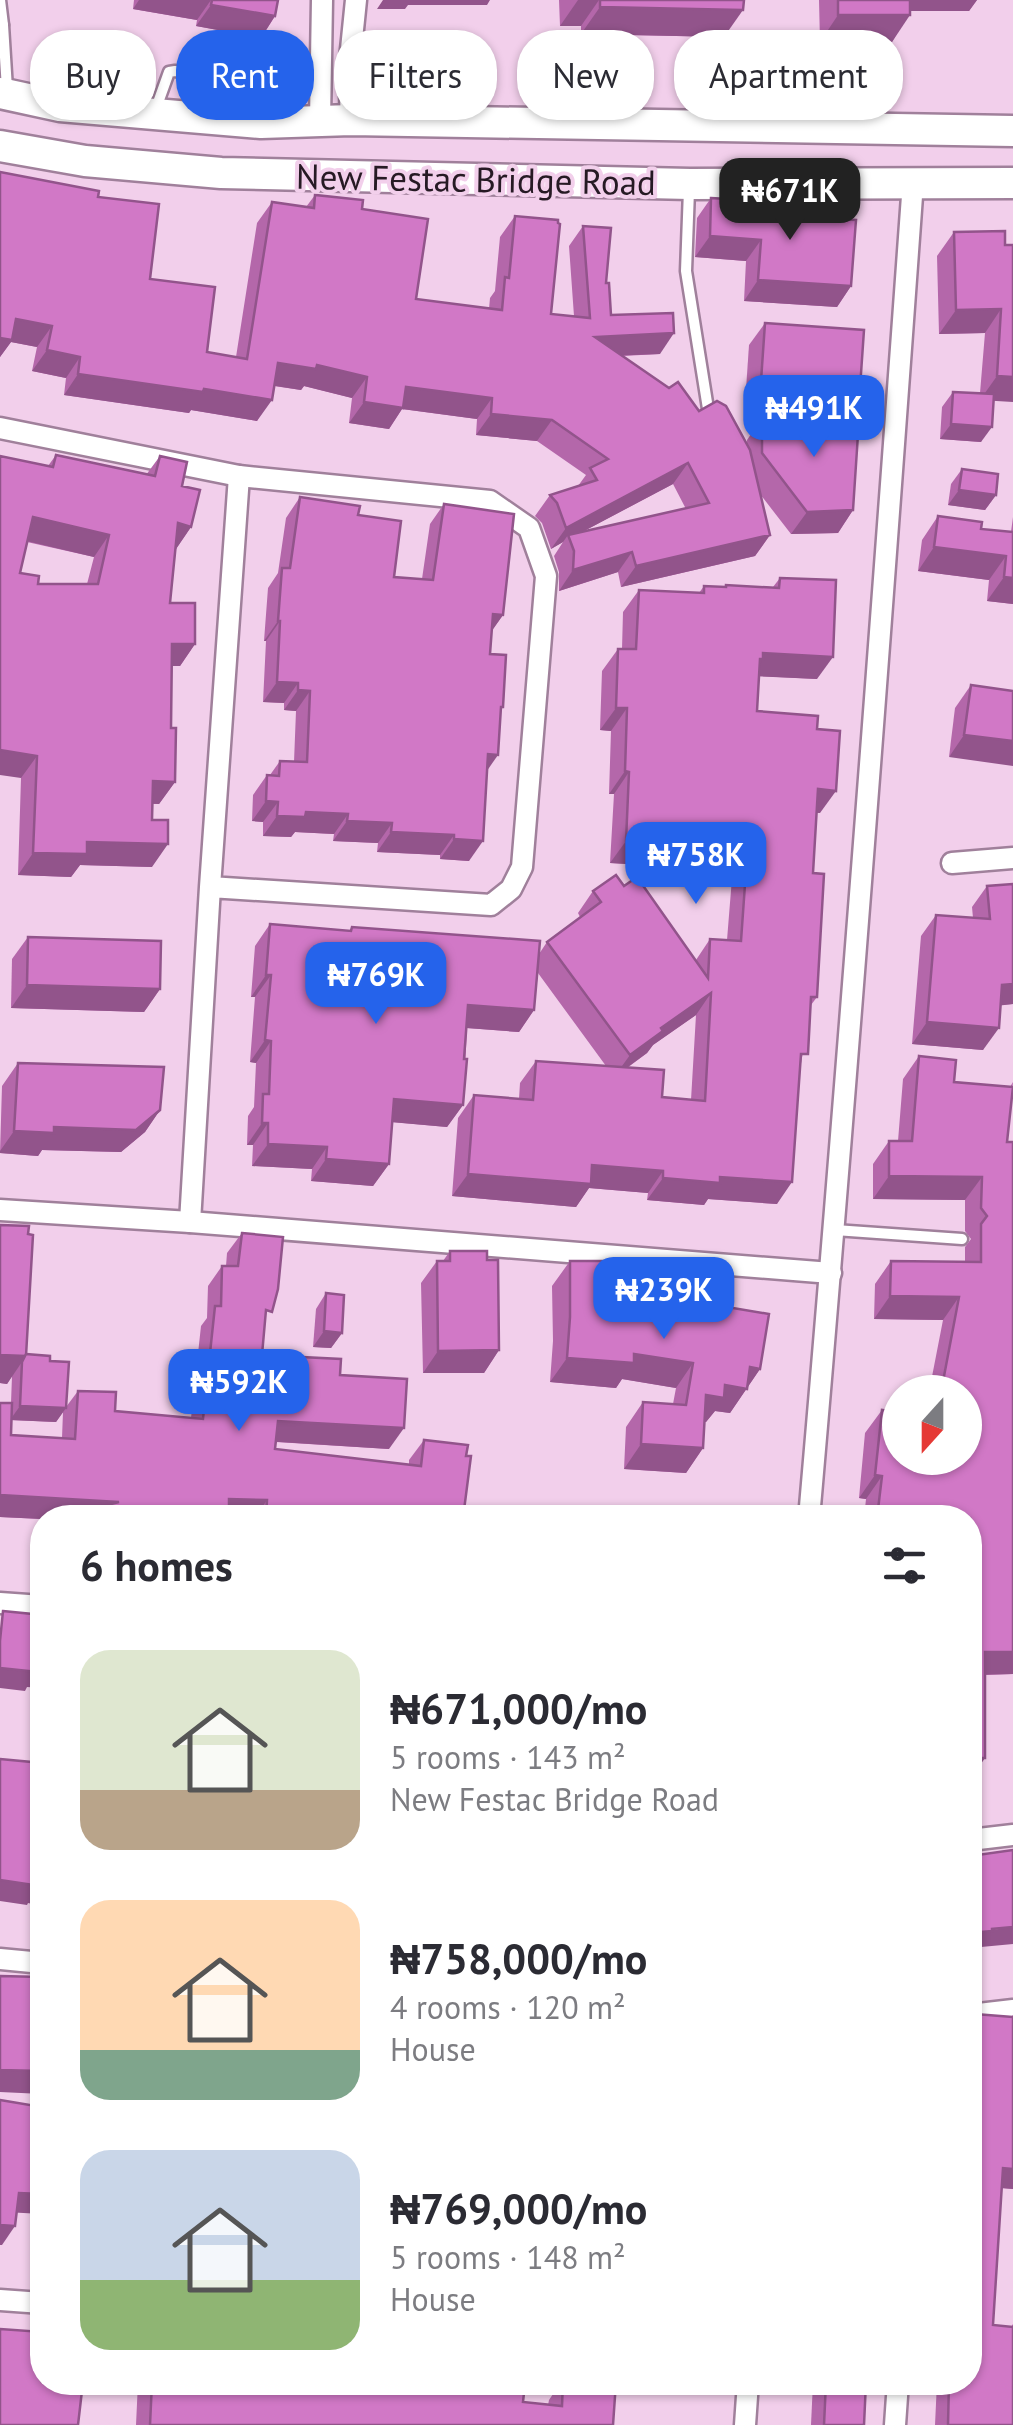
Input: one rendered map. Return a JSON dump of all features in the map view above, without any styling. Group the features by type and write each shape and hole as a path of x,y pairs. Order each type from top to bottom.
{"main road":[{"name":"New Festac Bridge Road","path":"4,94 30,100"},
{"name":"New Festac Bridge Road","path":"156,115 261,124 336,120 1013,131"},
{"name":"New Festac Bridge Road","path":"0,146 85,161 220,173 690,184 1013,183"}],"street":[{"path":"322,0 334,103"},
{"path":"353,30 356,0"},
{"path":"810,1505 835,1230 914,182"},
{"path":"0,428 239,476 490,500 529,528 546,576 522,867 511,890 491,905 210,887"},
{"path":"190,1222 239,476"},
{"path":"952,864 1013,858"},
{"path":"0,1210 831,1273"},
{"path":"0,1602 30,1605"},
{"path":"982,1839 1013,1835"},
{"path":"0,1959 30,1961"},
{"path":"982,2014 1013,2010"},
{"path":"0,2300 30,2303"},
{"path":"745,2425 747,2395"},
{"path":"895,2425 897,2395"}],"lane":[{"path":"0,0 4,94"},
{"path":"156,109 169,72 258,81 261,124"},
{"path":"690,184 686,271 711,418"},
{"path":"835,1230 962,1239"}],"building":[{"path":"212,0 278,0 275,16 211,5"},
{"path":"600,0 744,0 743,10 600,7"},
{"path":"838,0 910,0 910,15 838,15"},
{"path":"0,172 99,191 98,197 159,204 150,279 215,287 207,352 247,359 272,202 314,208 315,195 363,200 362,209 428,219 416,299 502,310 515,216 558,220 551,314 590,318 583,226 611,228 606,283 611,315 673,313 674,333 595,337 669,388 678,382 699,411 717,401 726,406 750,450 770,535 636,566 632,552 573,570 574,551 568,535 709,503 688,463 566,528 550,495 597,480 590,468 608,459 552,420 491,414 492,398 406,387 403,408 364,402 367,377 317,365 316,369 278,363 272,400 204,389 203,392 78,374 80,357 47,350 52,326 16,319 12,340 0,338"},
{"path":"711,198 761,201 760,214 856,220 851,286 758,280 761,240 710,236"},
{"path":"1005,231 1005,245 1013,245 1013,377 997,376 1001,309 956,310 954,232"},
{"path":"765,323 864,330 860,388 761,381"},
{"path":"953,392 994,394 992,427 951,424"},
{"path":"762,418 859,419 853,510 807,512 762,453"},
{"path":"56,455 155,476 160,456 187,462 182,486 200,490 191,527 178,523 170,603 195,603 195,644 172,644 175,782 153,781 152,820 168,820 168,844 87,842 87,854 33,853 37,756 0,750 0,456 53,467","holes":["33,517 109,535 98,584 38,584 39,576 20,573"]},
{"path":"962,469 998,474 996,495 959,490"},
{"path":"300,497 360,506 358,515 401,521 394,577 433,580 444,504 514,514 503,615 493,614 490,654 506,655 498,755 488,754 483,841 454,839 454,835 391,832 392,823 347,821 348,814 306,812 305,817 277,816 278,802 266,801 267,775 279,776 280,761 307,762 310,691 298,690 298,683 277,682 282,568 290,568"},
{"path":"938,516 982,522 981,529 1013,532 1013,578 1004,577 1006,556 934,547"},
{"path":"780,578 836,580 833,657 763,653 757,711 818,716 817,729 840,731 836,791 818,789 813,873 824,874 817,997 811,997 808,1054 801,1054 792,1182 720,1177 720,1183 663,1178 663,1171 592,1165 591,1184 468,1174 474,1095 533,1100 536,1061 664,1070 662,1097 705,1101 711,993 630,1055 547,942 601,902 593,891 616,875 624,886 637,877 708,978 710,939 741,941 745,848 626,841 627,708 616,708 618,649 636,649 639,590 704,593 704,586 779,588"},
{"path":"971,685 1013,691 1013,741 964,735"},
{"path":"1013,884 1013,984 1002,985 999,1028 927,1022 936,915 990,919 987,886"},
{"path":"270,924 540,941 534,1010 468,1005 463,1105 394,1099 389,1164 326,1159 327,1147 268,1144 268,1123 262,1123 263,1094 269,1094 271,1041 265,1040 271,975 266,975"},
{"path":"28,937 161,941 160,989 27,985"},
{"path":"919,1056 956,1060 954,1082 1013,1087 1007,1142 1013,1142 1013,1652 985,1652 985,1758 982,1505 879,1505 882,1476 875,1475 882,1410 882,1475 982,1475 982,1375 944,1375 959,1297 890,1296 891,1261 981,1262 981,1224 987,1216 981,1208 982,1177 889,1176 889,1141 912,1141"},
{"path":"18,1063 164,1067 160,1110 136,1130 54,1127 54,1133 14,1131"},
{"path":"0,1225 29,1226 28,1234 33,1235 26,1356 0,1355"},
{"path":"242,1233 283,1237 278,1289 272,1312 266,1310 262,1355 341,1359 340,1375 407,1379 404,1428 278,1421 275,1449 421,1466 424,1440 468,1445 466,1456 471,1456 465,1505 267,1505 267,1500 229,1499 229,1505 107,1505 119,1502 0,1495 0,1403 12,1403 11,1435 75,1439 78,1391 116,1392 115,1411 203,1419 215,1306 221,1306 222,1266 238,1266"},
{"path":"450,1251 487,1251 487,1260 498,1260 499,1350 438,1351 437,1261 450,1261"},
{"path":"570,1261 641,1261 641,1304 690,1312 695,1285 724,1290 721,1306 769,1314 760,1369 750,1367 747,1389 725,1385 724,1398 706,1395 703,1448 641,1444 643,1402 686,1405 693,1363 634,1354 634,1363 567,1358"},
{"path":"326,1293 344,1295 342,1333 324,1331"},
{"path":"26,1354 69,1362 66,1408 20,1406 22,1362"},
{"path":"3,1611 30,1614 30,1671 0,1668"},
{"path":"0,1759 30,1762 30,1884 0,1880"},
{"path":"1013,1850 1013,1927 982,1932 982,1854"},
{"path":"0,1976 30,1977 30,2071 0,2070"},
{"path":"982,2015 1013,2017 1013,2169 1003,2168 993,2325 1013,2327 1013,2425 948,2425 949,2395 982,2395"},
{"path":"0,2100 30,2105 30,2193 19,2193 15,2226 0,2225"},
{"path":"0,2329 30,2331 30,2395 81,2395 78,2425 0,2425"},
{"path":"151,2395 524,2395 523,2402 562,2406 562,2395 615,2395 613,2425 150,2425"},
{"path":"825,2395 865,2395 864,2425 824,2425"}]}
